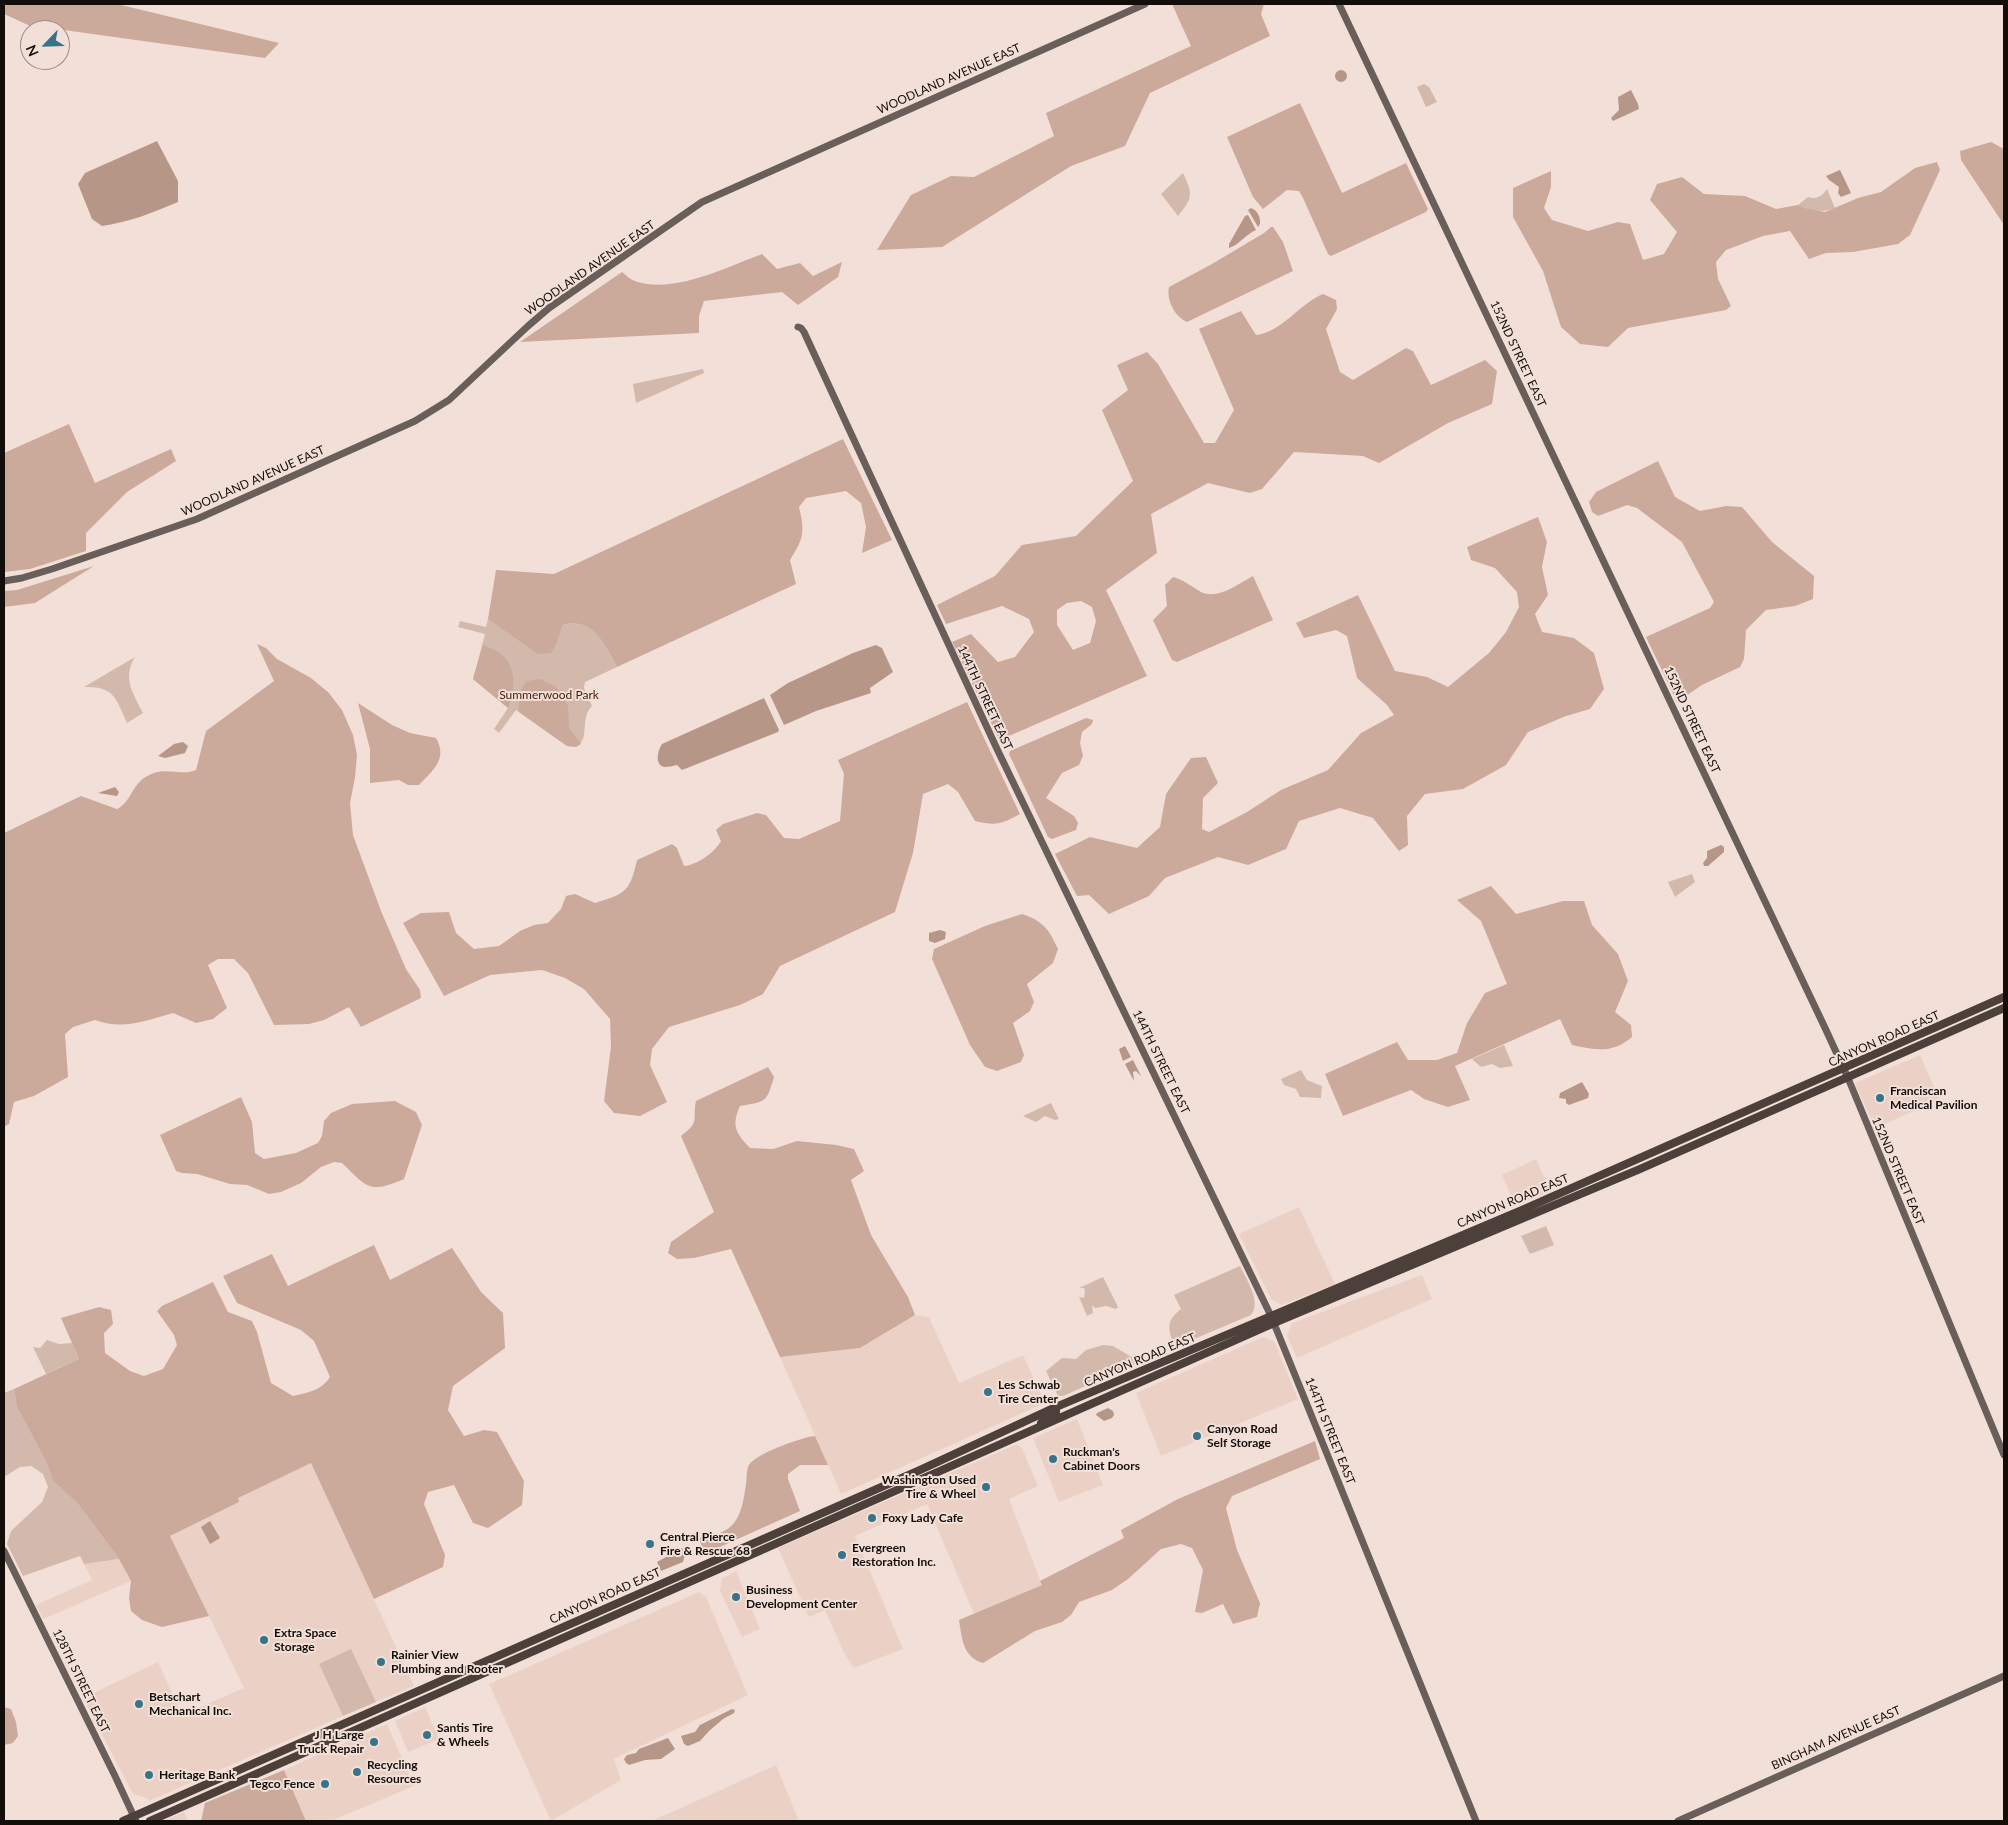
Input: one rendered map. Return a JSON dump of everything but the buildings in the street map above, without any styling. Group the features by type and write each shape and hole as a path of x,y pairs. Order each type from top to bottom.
{"main road":[{"name":"CANYON ROAD EAST","path":"150,1821 884,1497 1273,1320 2004,997"},
{"name":"CANYON ROAD EAST","path":"122,1821 135,1819 337,1727 920,1470 1056,1408 1588,1191 2004,1008"},
{"path":"1588,1191 1618,1172 1617,1168"},
{"path":"1025,1434 1054,1415 1056,1408"},
{"path":"884,1497 885,1490 920,1470"},
{"path":"391,1715 391,1709 422,1690"},
{"path":"315,1748 337,1732 337,1727"}],"street":[{"name":"WOODLAND AVENUE EAST","path":"4,581 52,569 197,519 415,421 449,400 528,326 550,308 702,202 1145,4"},
{"name":"152ND STREET EAST","path":"1339,4 1844,1069 2004,1455"},
{"name":"144TH STREET EAST","path":"798,327 804,332 1001,758 1273,1320 1476,1821"},
{"name":"128TH STREET EAST","path":"4,1551 135,1819"},
{"name":"BINGHAM AVENUE EAST","path":"1678,1821 2004,1676"}],"shaded area":[{"path":"1339,70 1343,70 1347,76 1343,82 1339,82 1335,78 1335,74"},
{"path":"1631,90 1639,109 1613,121 1611,118 1619,110 1618,97"},
{"path":"157,141 178,181 178,202 141,217 102,226 92,219 78,184 85,173"},
{"path":"1840,170 1851,193 1841,197 1838,193 1839,187 1826,176"},
{"path":"1251,208 1259,216 1260,224 1258,227 1248,210"},
{"path":"1248,215 1256,230 1229,248 1229,244 1245,216"},
{"path":"876,645 882,648 893,672 870,688 871,693 816,711 784,725 770,695 788,683 853,653"},
{"path":"764,698 779,730 778,732 682,770 677,765 664,767 659,763 658,753 662,744"},
{"path":"183,742 188,746 185,753 165,758 158,756 174,744"},
{"path":"115,787 119,792 117,796 98,793"},
{"path":"1721,845 1724,847 1724,852 1708,866 1704,866 1703,863 1707,858 1707,851"},
{"path":"940,930 946,932 945,939 935,943 929,941 929,933"},
{"path":"1125,1046 1131,1057 1123,1061 1119,1049"},
{"path":"1920,1055 1940,1100 1875,1128 1855,1083"},
{"path":"1133,1060 1141,1076 1136,1071 1133,1072 1134,1081 1125,1064"},
{"path":"1582,1082 1589,1094 1588,1098 1569,1105 1566,1103 1566,1099 1559,1098 1560,1093"},
{"path":"1536,1159 1551,1192 1515,1205 1502,1175"},
{"path":"1299,1207 1335,1284 1282,1305 1271,1299 1239,1234"},
{"path":"1422,1275 1432,1299 1297,1358 1287,1336 1292,1323"},
{"path":"915,1315 929,1317 959,1383 1023,1355 1045,1403 841,1494 780,1357 860,1348"},
{"name":"Canyon Road Self Storage","path":"1263,1337 1274,1341 1298,1399 1161,1456 1136,1393"},
{"path":"1108,1408 1113,1411 1114,1415 1112,1418 1104,1421 1096,1415 1097,1413"},
{"path":"1077,1419 1103,1485 1059,1502 1033,1438"},
{"path":"1017,1444 1022,1448 1038,1486 1009,1499 1042,1585 974,1614 927,1504 855,1536 903,1649 854,1668 844,1653 825,1610 809,1617 778,1548"},
{"path":"311,1463 414,1686 376,1702 351,1650 319,1664 343,1716 149,1801 133,1794 83,1698 158,1662 182,1715 244,1688 170,1536 239,1502 237,1498"},
{"path":"210,1521 220,1538 210,1544 201,1527"},
{"path":"682,1548 685,1554 683,1562 661,1571 657,1562"},
{"path":"119,1559 131,1581 43,1619 36,1605 92,1580 84,1564"},
{"path":"736,1571 760,1629 742,1637 720,1591 722,1579"},
{"path":"699,1592 706,1597 748,1695 614,1759 621,1780 551,1821 489,1684"},
{"path":"425,1707 439,1739 408,1752 395,1721"},
{"path":"732,1709 735,1710 734,1713 723,1719 700,1741 688,1746 684,1744 681,1736 695,1732 700,1725"},
{"path":"387,1724 414,1786 331,1821 306,1821 284,1770"},
{"path":"668,1738 675,1749 661,1759 645,1760 629,1765 626,1763 624,1759 627,1755 636,1753 639,1749"},
{"path":"776,1765 799,1821 652,1821"},
{"path":"184,1812 188,1821 163,1821"}],"green space":[{"path":"4,4 117,4 279,43 265,58 70,31 70,20 20,21 4,14"},
{"path":"1172,4 1264,4 1261,14 1270,36 1150,93 1125,146 1071,166 942,247 877,250 911,195 951,176 974,177 1054,136 1046,113 1191,46"},
{"path":"1424,84 1429,87 1437,102 1426,107 1417,87"},
{"path":"1300,103 1342,193 1406,163 1428,209 1426,212 1331,256 1328,254 1299,191 1287,190 1263,209 1253,197 1227,137"},
{"path":"1991,142 2004,149 2004,225 1961,160 1960,151"},
{"path":"1937,162 1940,170 1910,235 1898,244 1853,252 1826,253 1809,259 1790,231 1763,236 1726,250 1716,262 1718,279 1731,306 1726,310 1628,328 1608,347 1580,344 1561,327 1543,271 1513,217 1513,188 1551,171 1551,187 1544,208 1552,220 1588,231 1618,222 1630,224 1643,260 1664,254 1677,232 1650,200 1657,184 1682,177 1704,194 1745,196 1776,209 1798,205 1825,212 1858,198 1881,192 1915,168"},
{"path":"1183,173 1189,186 1190,196 1187,205 1178,216 1161,194"},
{"path":"1827,189 1835,208 1816,211 1798,205 1808,197 1819,197"},
{"path":"1273,227 1283,242 1293,271 1187,322 1175,312 1170,302 1169,287 1212,264"},
{"path":"762,254 777,269 800,263 813,276 842,262 838,277 798,305 782,292 704,301 699,316 699,333 520,342 622,272 636,281 668,284 701,277"},
{"path":"1323,294 1336,300 1337,309 1326,329 1340,372 1353,380 1406,348 1413,351 1431,385 1485,360 1497,371 1492,404 1448,423 1379,463 1363,456 1294,452 1262,489 1250,493 1208,483 1151,514 1157,553 1106,590 1147,676 1002,739 998,737 952,642 971,634 998,662 1015,657 1034,632 1029,619 1002,606 946,624 937,605 995,576 1022,545 1076,536 1133,481 1102,410 1128,390 1117,365 1147,352 1158,364 1204,443 1215,443 1234,410 1199,329 1241,311 1256,335 1265,333 1274,329","holes":["1081,601 1092,607 1096,621 1090,643 1073,650 1057,625 1057,610 1067,603"]},
{"path":"703,369 704,373 636,403 633,384"},
{"path":"69,424 95,483 171,449 176,461 127,492 86,533 86,551 30,569 4,572 4,453"},
{"path":"843,439 892,540 862,553 866,527 861,503 846,491 806,498 799,507 802,523 801,540 790,560 796,584 617,667 603,642 590,629 582,625 563,625 551,653 538,654 488,619 496,570 554,574"},
{"path":"1658,461 1675,497 1700,511 1726,506 1742,507 1772,542 1814,576 1813,599 1795,606 1766,610 1746,630 1744,659 1740,667 1702,685 1677,702 1646,637 1710,608 1714,602 1682,542 1637,508 1627,505 1598,516 1592,512 1589,502 1596,492"},
{"path":"1538,517 1547,542 1542,567 1548,595 1535,614 1542,632 1574,638 1594,653 1604,689 1590,709 1566,716 1528,732 1506,765 1463,789 1425,794 1407,816 1408,845 1399,851 1373,818 1340,808 1299,821 1286,849 1248,865 1218,857 1165,878 1149,896 1109,914 1089,895 1077,896 1055,854 1090,837 1137,848 1160,827 1166,794 1191,758 1206,757 1218,783 1203,798 1202,829 1209,832 1247,812 1281,790 1328,770 1361,733 1394,715 1387,705 1357,678 1347,636 1336,630 1304,638 1296,623 1358,595 1395,671 1427,677 1448,687 1489,653 1506,632 1519,607 1517,592 1495,568 1471,560 1467,547"},
{"path":"94,566 35,603 4,607 4,591 17,590"},
{"path":"1253,576 1273,620 1177,662 1172,660 1153,620 1167,606 1165,585 1173,577 1184,581 1201,592 1214,594 1228,590"},
{"name":"Summerwood Park","path":"488,619 508,632 557,642 563,625 582,625 590,629 603,642 617,667 585,682 584,688 592,706 588,712 581,743 575,746 567,746 516,710 499,733 494,729 508,708 473,679 485,634 458,627 460,621 486,627"},
{"path":"257,644 266,648 277,659 311,678 329,693 342,710 353,735 357,755 350,803 353,835 381,911 406,969 420,990 421,998 361,1027 349,1007 324,1020 309,1024 274,1025 248,973 234,959 218,959 208,965 227,1008 213,1019 196,1023 173,1013 134,1023 115,1024 95,1020 73,1027 65,1034 68,1077 34,1096 14,1102 9,1124 4,1127 4,833 81,796 117,809 125,803 140,781 151,774 165,771 190,772 196,770 206,731 274,681"},
{"path":"483,645 504,656 511,669 513,685 508,708 473,679"},
{"path":"135,657 129,672 129,679 143,713 127,723 113,696 102,689 84,687"},
{"path":"540,679 556,687 568,706 569,728 581,744 576,747 567,746 519,712 520,695 523,686 528,681"},
{"path":"967,702 1020,814 999,823 982,823 975,821 958,792 948,784 923,794 913,853 895,912 780,966 763,994 740,1005 669,1027 652,1049 650,1065 667,1102 640,1116 614,1113 604,1101 611,1047 610,1019 584,989 565,978 542,970 490,975 444,996 403,923 421,913 449,912 456,933 474,949 499,946 520,931 534,925 548,923 561,909 566,896 575,894 595,903 620,894 632,879 637,860 672,844 677,848 684,866 700,861 714,850 721,841 716,830 723,824 757,813 766,815 784,838 799,839 840,821 844,774 838,760"},
{"path":"358,703 392,725 410,733 436,738 439,745 440,758 434,769 419,785 408,785 399,780 370,783 370,749"},
{"path":"1086,718 1093,720 1092,724 1082,732 1080,743 1083,756 1079,765 1062,773 1046,798 1074,816 1078,823 1076,830 1052,839 1048,837 1009,754 1010,751"},
{"path":"1692,874 1695,882 1675,897 1668,882"},
{"path":"1491,886 1516,914 1563,901 1584,901 1592,925 1618,954 1628,981 1615,1012 1631,1025 1632,1037 1618,1046 1604,1049 1572,1045 1560,1019 1455,1066 1470,1100 1448,1107 1424,1099 1411,1090 1343,1116 1325,1074 1397,1042 1408,1060 1437,1060 1457,1053 1467,1023 1485,993 1507,984 1481,921 1457,900"},
{"path":"1022,914 1040,923 1052,936 1058,949 1053,963 1027,984 1034,1002 1030,1011 1013,1023 1024,1055 1021,1062 997,1071 985,1067 970,1045 932,959 934,949 985,926"},
{"path":"1504,1045 1513,1066 1500,1068 1492,1064 1481,1067 1472,1059"},
{"path":"768,1067 774,1077 767,1097 760,1102 740,1106 736,1119 738,1133 750,1148 773,1149 797,1141 854,1149 864,1171 851,1180 871,1235 908,1297 915,1315 860,1348 780,1357 731,1249 694,1258 677,1259 668,1253 671,1242 714,1212 681,1136 693,1123 696,1101"},
{"path":"1301,1070 1307,1080 1322,1086 1321,1098 1300,1097 1296,1089 1284,1085 1281,1079"},
{"path":"241,1097 252,1122 255,1153 264,1159 296,1153 318,1143 322,1136 324,1121 331,1113 352,1104 395,1101 416,1112 422,1125 404,1179 383,1186 370,1186 342,1163 334,1162 321,1167 301,1183 281,1192 269,1194 247,1185 230,1184 197,1174 176,1171 160,1135"},
{"path":"1051,1103 1059,1119 1055,1120 1045,1116 1036,1122 1023,1116"},
{"path":"1546,1226 1554,1245 1530,1254 1521,1236"},
{"path":"374,1245 390,1280 452,1248 481,1292 503,1313 505,1348 453,1386 448,1410 464,1436 484,1430 497,1432 524,1481 522,1505 488,1528 473,1523 454,1485 428,1492 424,1504 445,1555 443,1567 374,1599 311,1463 238,1498 239,1502 170,1536 209,1616 162,1627 142,1620 131,1611 129,1598 131,1581 119,1559 78,1504 53,1481 47,1464 17,1407 14,1389 79,1359 61,1318 99,1307 111,1310 113,1324 104,1333 105,1353 130,1371 144,1376 163,1369 177,1345 174,1335 157,1311 162,1306 213,1282 228,1312 252,1321 257,1332 271,1383 293,1396 314,1390 323,1385 330,1377 314,1341 301,1330 237,1303 223,1276 272,1254 288,1286"},
{"path":"1240,1266 1254,1297 1254,1310 1251,1315 1175,1347 1169,1326 1172,1318 1181,1309 1174,1295"},
{"path":"1103,1277 1118,1307 1116,1309 1106,1306 1095,1308 1092,1305 1093,1313 1087,1316 1079,1297 1084,1298 1085,1291 1084,1288 1079,1288"},
{"path":"47,1340 59,1344 72,1343 79,1359 46,1374 33,1347 40,1348"},
{"path":"1103,1345 1113,1346 1140,1362 1063,1396 1058,1396 1046,1371 1062,1358 1076,1359 1086,1350"},
{"path":"14,1389 17,1407 47,1464 53,1481 78,1504 119,1559 84,1564 80,1556 23,1576 7,1544 11,1531 42,1502 48,1487 43,1474 31,1466 20,1467 4,1477 4,1393"},
{"path":"815,1436 828,1465 800,1465 788,1474 788,1479 800,1511 711,1551 703,1549 698,1537 711,1535 729,1528 739,1515 749,1465 760,1456 779,1447 800,1439"},
{"path":"1315,1441 1320,1459 1232,1496 1226,1508 1237,1550 1260,1603 1257,1617 1233,1624 1223,1604 1202,1613 1195,1612 1203,1570 1192,1548 1181,1544 1161,1549 1128,1579 1112,1590 1079,1602 1071,1615 1062,1622 1035,1631 983,1663 967,1652 959,1620 1042,1585 1040,1581 1124,1538 1121,1530 1178,1499"},
{"path":"351,1649 376,1702 343,1716 319,1664"},
{"path":"4,1707 11,1709 16,1722 18,1736 13,1743 4,1745"},
{"path":"284,1770 306,1821 201,1821 205,1803"}],"place":[{"name":"Franciscan Medical Pavilion","path":"1880,1098"},
{"name":"Les Schwab Tire Center","path":"988,1392"},
{"name":"Canyon Road Self Storage","path":"1197,1436"},
{"name":"Ruckman's Cabinet Doors","path":"1053,1459"},
{"name":"Washington Used Tire & Wheel","path":"986,1487"},
{"name":"Foxy Lady Cafe","path":"872,1518"},
{"name":"Central Pierce Fire & Rescue 68","path":"650,1544"},
{"name":"Evergreen Restoration Inc.","path":"842,1555"},
{"name":"Business Development Center","path":"736,1597"},
{"name":"Extra Space Storage","path":"264,1640"},
{"name":"Rainier View Plumbing and Rooter","path":"381,1662"},
{"name":"Betschart Mechanical Inc.","path":"139,1704"},
{"name":"Santis Tire & Wheels","path":"427,1735"},
{"name":"J H Large Truck Repair","path":"374,1742"},
{"name":"Recycling Resources","path":"357,1772"},
{"name":"Heritage Bank","path":"149,1775"},
{"name":"Tegco Fence","path":"325,1784"}]}
